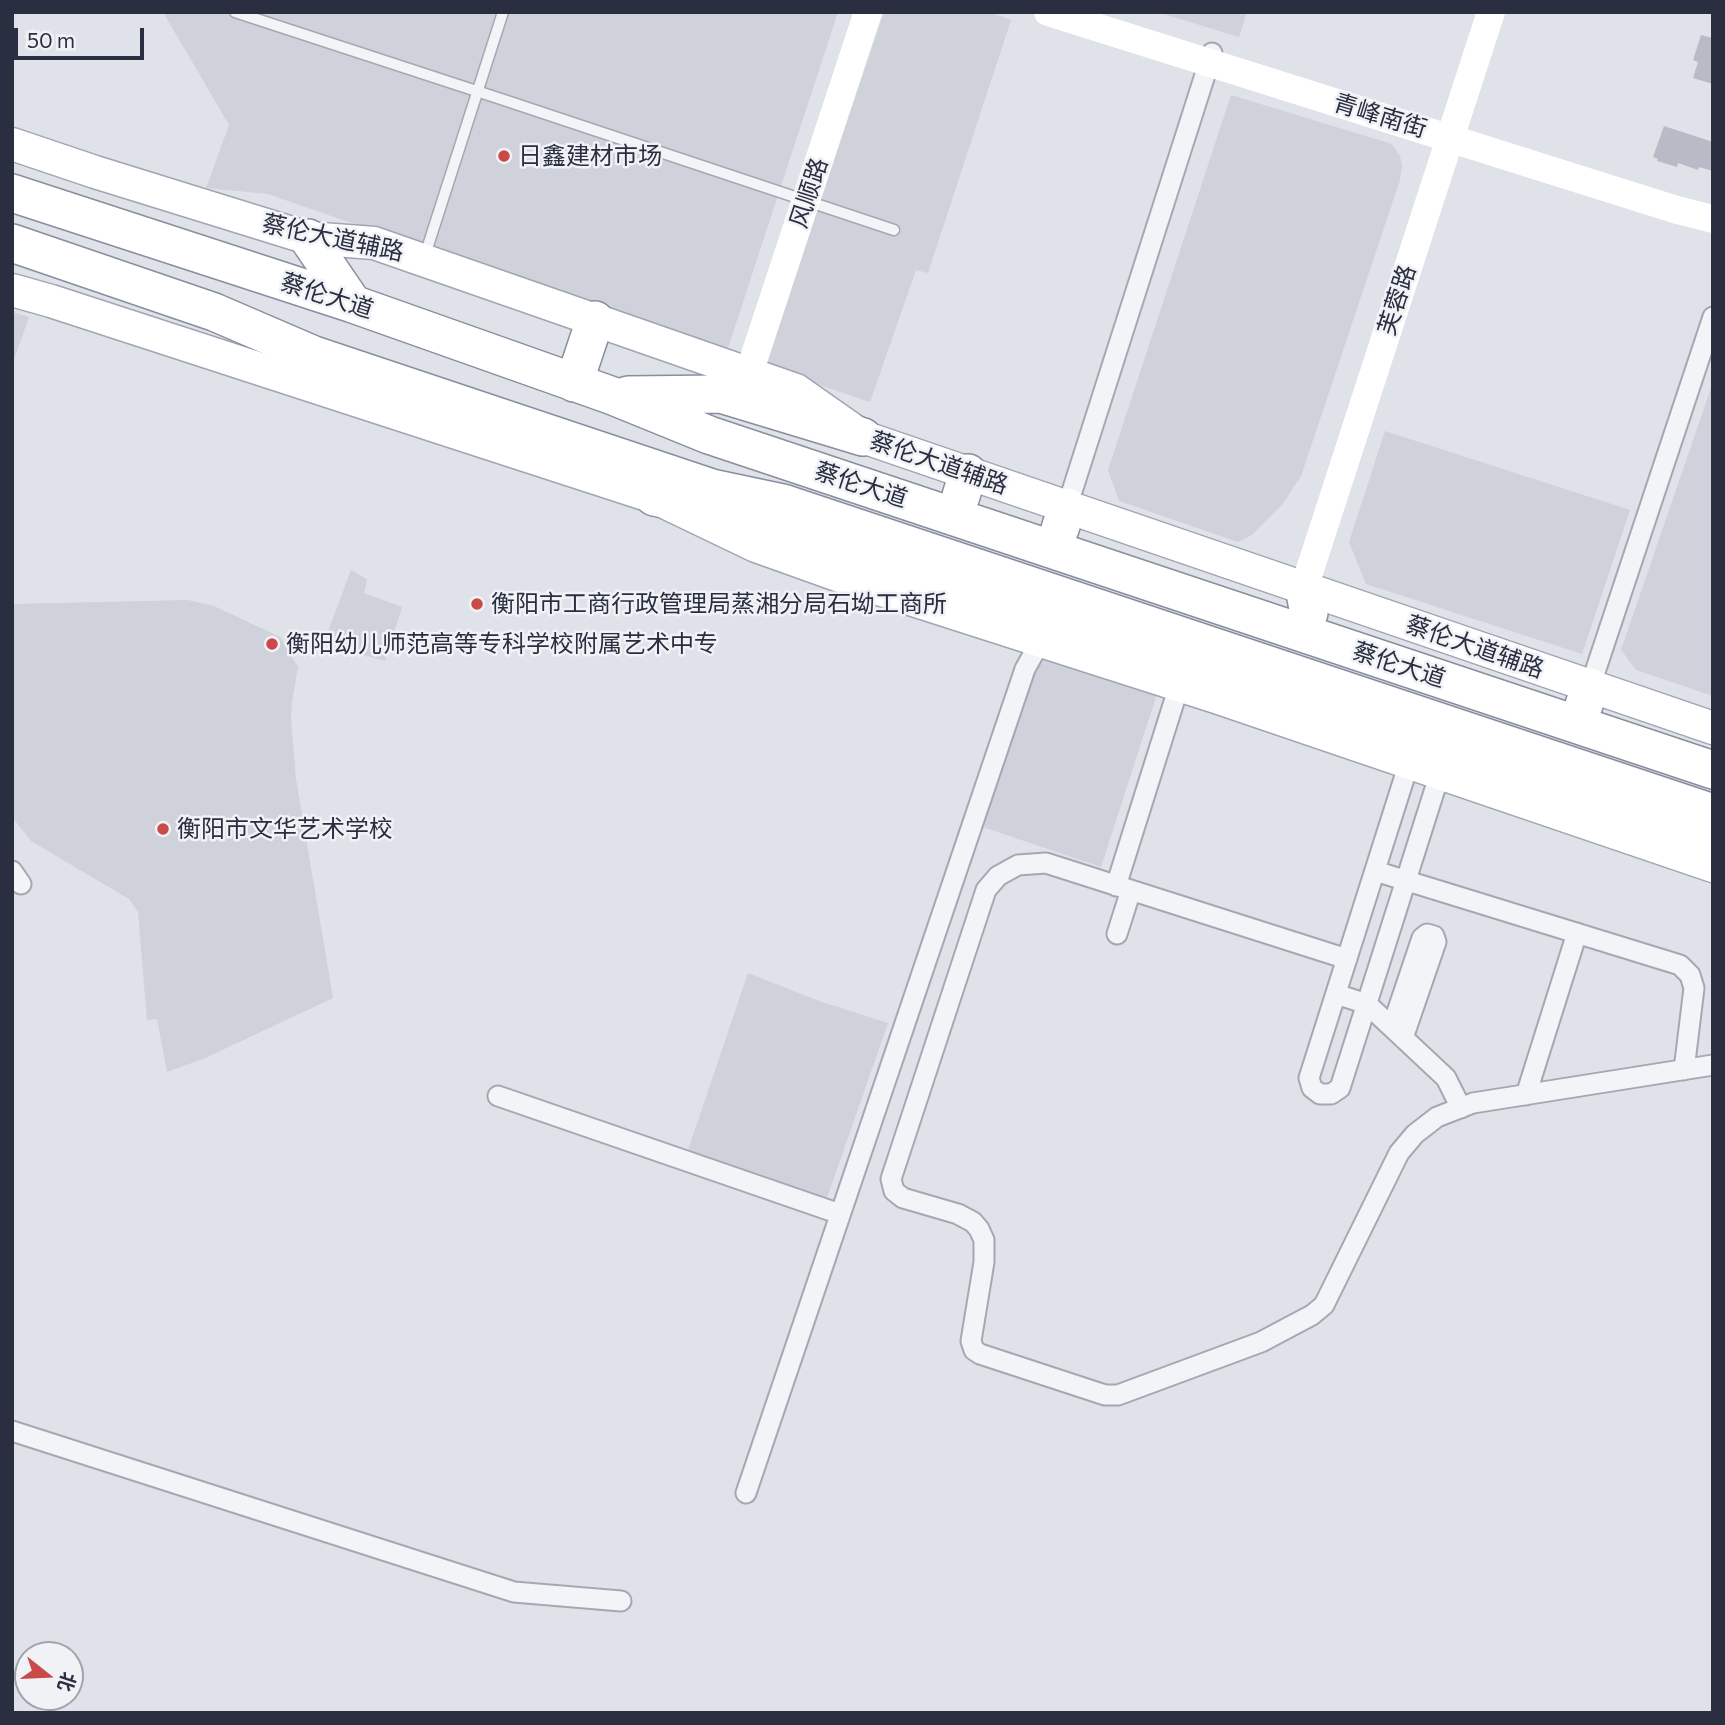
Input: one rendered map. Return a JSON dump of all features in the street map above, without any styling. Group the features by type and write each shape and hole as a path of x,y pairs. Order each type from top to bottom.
{"highway":[{"path":"12,170 109,202 227,247 353,304"},
{"name":"蔡伦大道","path":"12,193 353,304 613,396 709,435 1713,770"},
{"path":"308,238 353,304"},
{"name":"蔡伦大道","path":"12,243 214,312 314,355 721,500 783,503 1713,813"},
{"path":"12,269 314,355"},
{"path":"574,383 595,320"},
{"path":"613,396 721,394 863,437"},
{"path":"613,396 717,412 964,485 1587,696 1713,748"},
{"path":"654,497 721,500 858,569 1448,769 1506,775 1713,846"},
{"path":"721,500 756,546"}],"main road":[{"name":"蔡伦大道辅路","path":"12,144 308,238 374,243 741,370 796,390 863,437 964,485"},
{"path":"12,290 654,497 756,546 858,569"},
{"path":"1043,631 1179,686 1409,763 1448,769 1713,866"},
{"path":"1587,696 1713,728"}],"street":[{"name":"风顺路","path":"798,198 850,12"},
{"name":"风顺路","path":"741,370 798,198 868,12"},
{"name":"青峰南街","path":"1048,12 1210,58 1445,132 1665,206 1713,219"},
{"name":"青峰南街","path":"1082,12 1210,58"},
{"name":"芙蓉路","path":"1445,132 1477,12"},
{"name":"芙蓉路","path":"1294,596 1445,132 1491,12"},
{"path":"1063,518 1210,58"},
{"name":"青峰南街","path":"1445,132 1713,209"},
{"path":"1587,696 1713,317"},
{"path":"746,1493 1025,669 1043,631"},
{"path":"1118,934 1124,888 1179,686"},
{"path":"1409,763 1309,1078 1312,1088 1320,1094 1331,1094 1340,1088 1406,880 1448,769"},
{"path":"1347,959 1046,863 1018,865 998,876 986,891 891,1179 894,1191 903,1198 958,1214 973,1222 985,1240 971,1341 974,1350 1105,1395 1118,1395 1261,1342 1312,1315 1324,1305 1399,1153 1415,1134 1437,1118 1473,1103 1713,1065"},
{"path":"1375,870 1680,965 1690,975 1693,988 1684,1070"},
{"path":"1526,1095 1577,933"},
{"path":"1336,994 1367,1003 1446,1079 1461,1108"},
{"path":"498,1096 840,1214"},
{"path":"12,1431 514,1592 621,1601"}],"lane":[{"path":"235,12 894,230"},
{"path":"423,260 503,12"}],"shaded area":[{"name":"日鑫建材市场","path":"163,12 838,12 728,348 717,350 268,194 206,188 229,125"},
{"path":"884,12 988,12 1011,20 928,273 916,270 870,402 770,368 767,357"},
{"path":"1157,12 1247,12 1239,37"},
{"path":"1231,95 1392,144 1400,156 1402,167 1400,180 1301,476 1282,505 1252,535 1238,542 1119,501 1108,470"},
{"path":"12,312 29,317 12,365"},
{"path":"1713,382 1713,696 1636,670 1621,650"},
{"path":"1385,431 1630,510 1582,654 1366,584 1349,542"},
{"path":"351,570 367,579 364,593 402,607 385,661 333,646 334,639 326,637"},
{"name":"衡阳市文华艺术学校","path":"188,600 214,606 280,637 298,667 291,718 296,779 333,998 203,1059 167,1072 157,1019 147,1020 138,912 129,899 31,841 12,817 12,604"},
{"path":"1048,658 1157,694 1101,867 980,826 1033,666"},
{"path":"748,973 819,1001 888,1023 827,1198 688,1150"}],"building":[{"path":"1701,35 1713,38 1713,84 1693,78 1698,62 1693,60"},
{"path":"1664,126 1713,142 1713,171 1699,167 1698,170 1678,163 1677,167 1657,161 1658,159 1653,157"}],"place":[{"name":"日鑫建材市场","path":"504,156"},
{"name":"衡阳市工商行政管理局蒸湘分局石坳工商所","path":"477,604"},
{"name":"衡阳幼儿师范高等专科学校附属艺术中专","path":"272,644"},
{"name":"衡阳市文华艺术学校","path":"163,829"}]}
